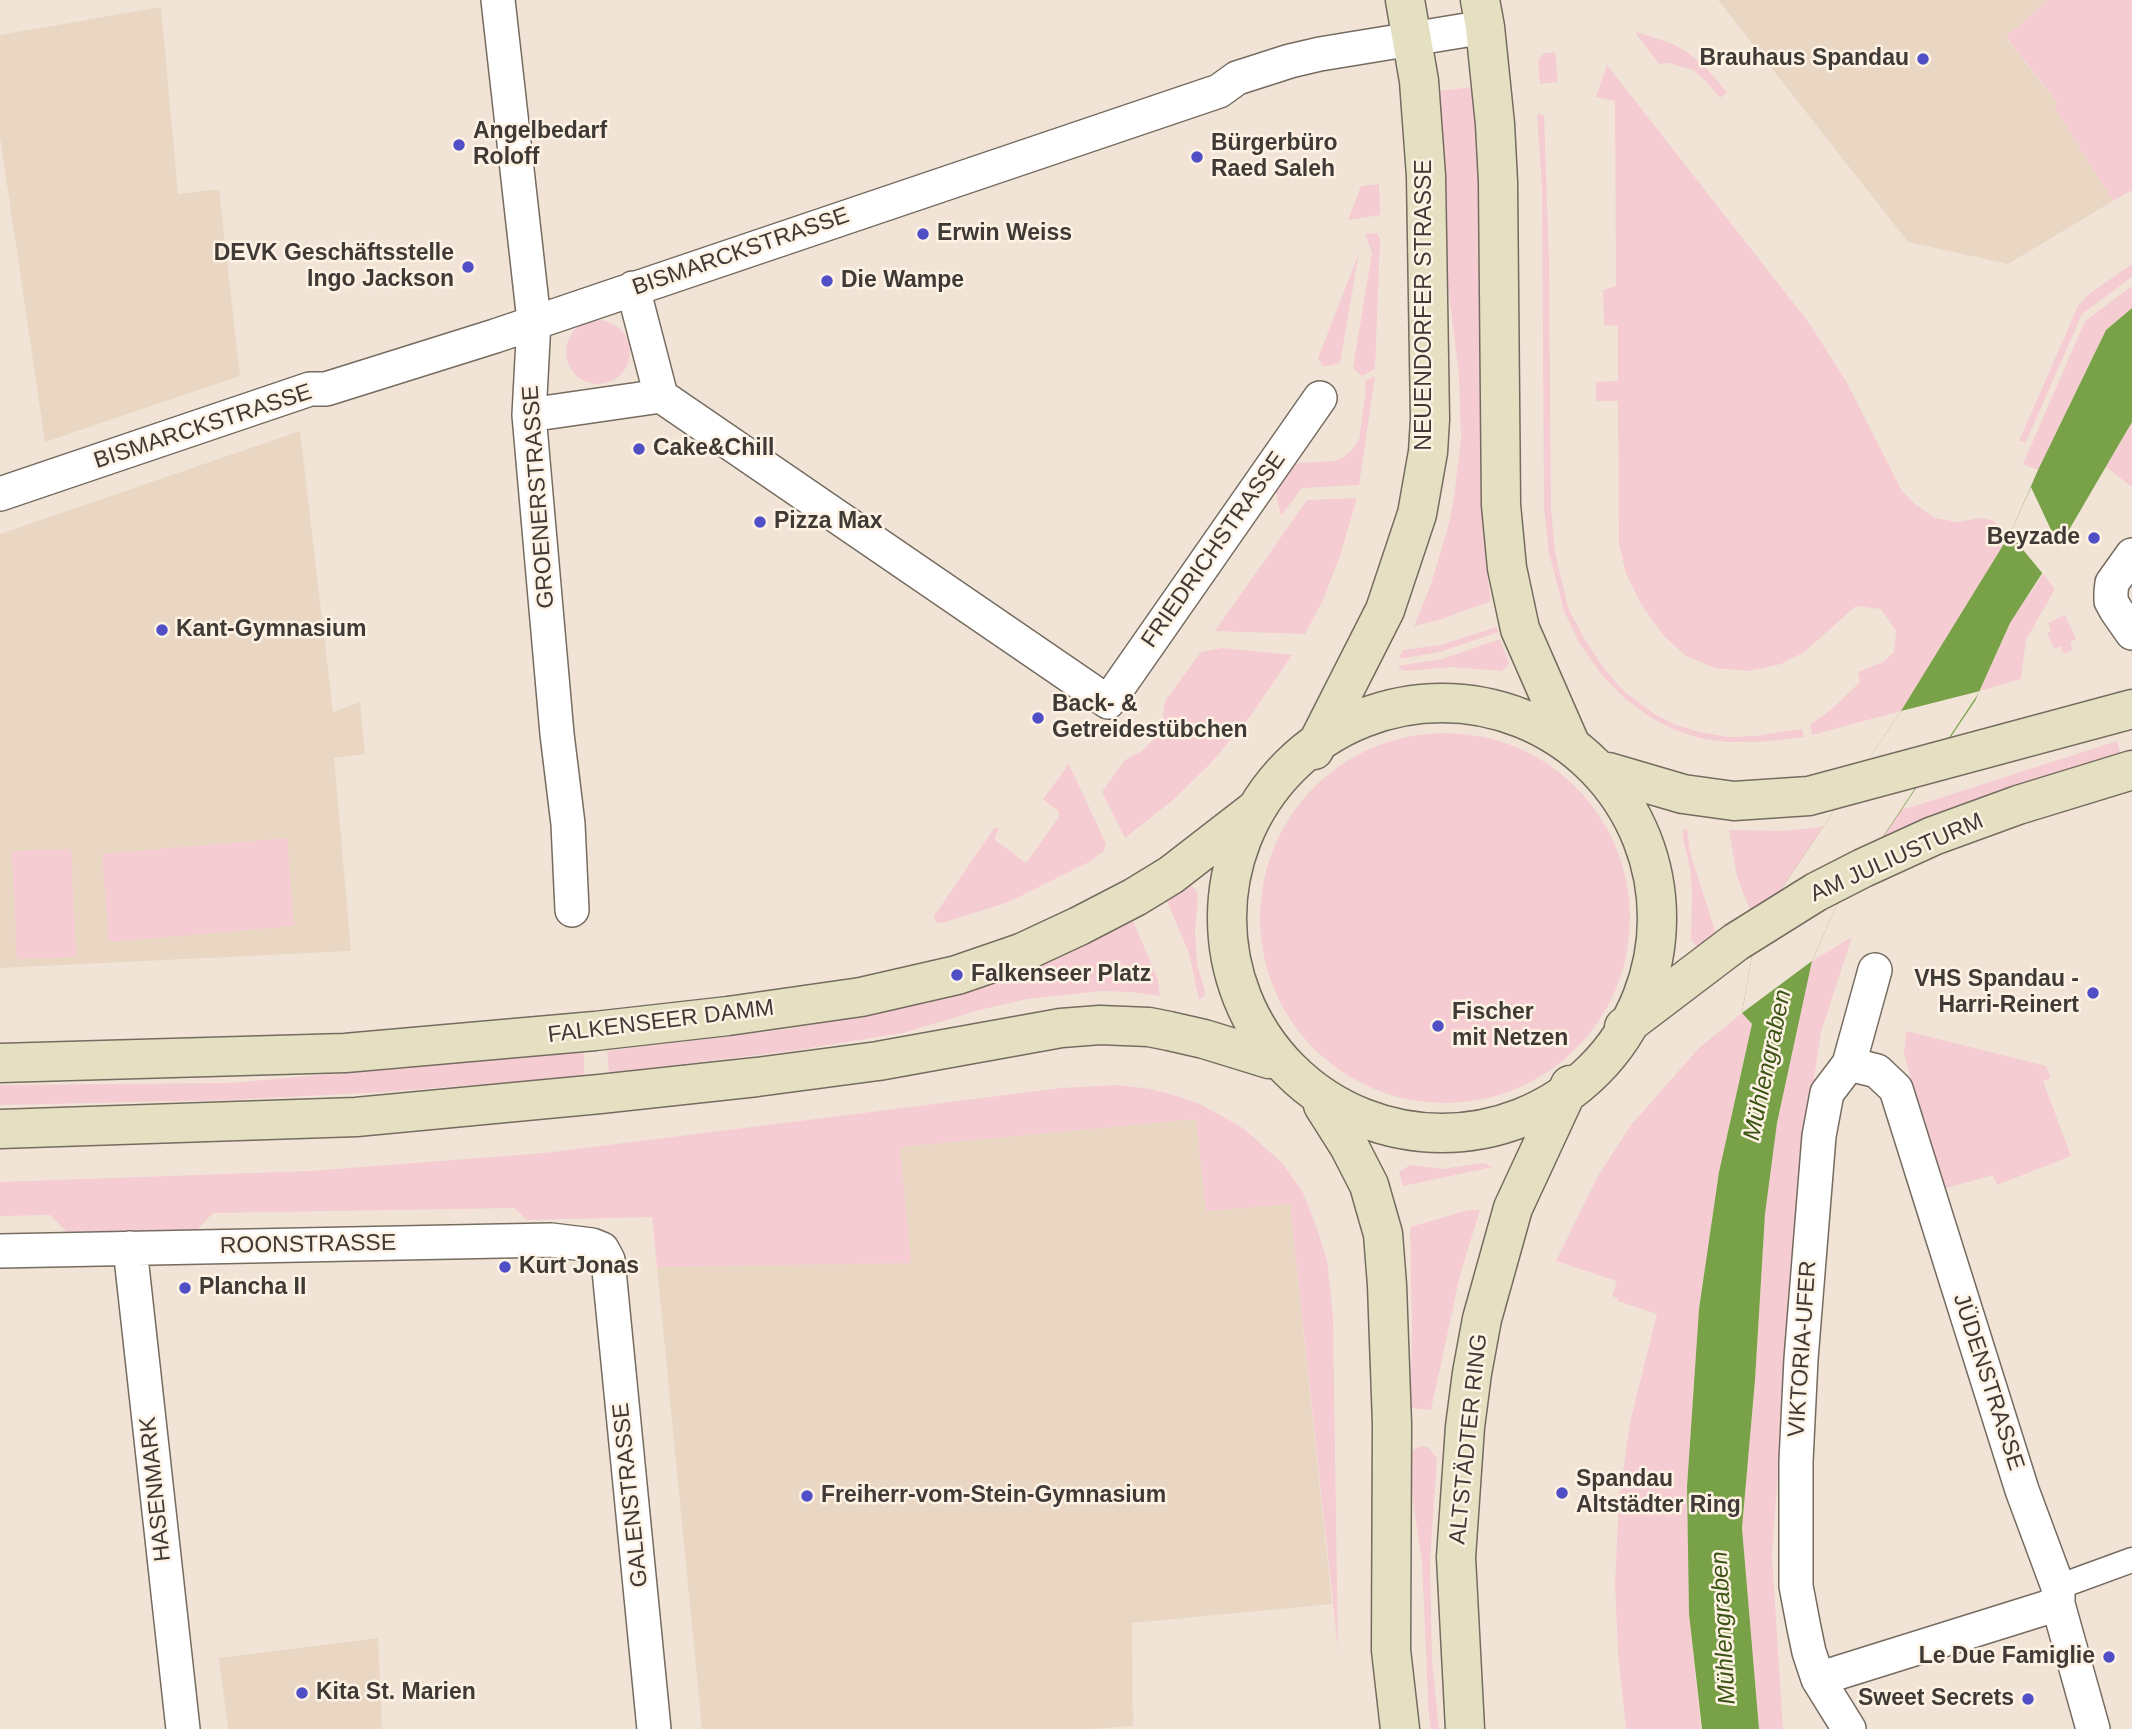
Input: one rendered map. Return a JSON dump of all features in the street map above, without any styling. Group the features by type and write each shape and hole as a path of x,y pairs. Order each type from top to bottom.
{"main road":[{"name":"NEUENDORFER STRASSE","path":"1311,756 1385,610 1414,526 1424,481 1430,419 1426,176 1419,81 1405,0"},
{"path":"1482,13 1495,124 1498,182 1501,505 1507,569 1523,636 1569,741"},
{"path":"1441,701 1475,703 1508,712 1569,741 1608,772 1625,791 1650,838 1656,859 1662,904 1659,932 1647,973 1614,1035 1571,1082 1545,1103 1520,1118 1483,1131 1453,1134 1408,1131 1323,1105 1269,1059 1249,1025 1235,990 1225,936 1228,893 1238,859 1251,828 1270,798 1311,756 1351,727 1374,715 1401,706 1441,701"},
{"path":"1608,772 1683,794 1734,800 1809,796 2132,709"},
{"name":"AM JULIUSTURM","path":"1614,1035 1725,950 1816,892 1933,836 2018,805 2132,770"},
{"name":"FALKENSEER DAMM","path":"0,1063 345,1053 595,1031 860,997 957,975 1021,953 1079,926 1171,876 1270,798"},
{"path":"0,1129 356,1116 600,1094 878,1061 1061,1028 1100,1025 1149,1027 1169,1031 1269,1059"},
{"name":"ALTSTÄDTER RING","path":"1465,1729 1456,1557 1465,1427 1472,1373 1482,1319 1513,1208 1571,1082"},
{"path":"1323,1105 1349,1146 1369,1185 1383,1234 1392,1424 1391,1650 1400,1729"}],"street":[{"name":"GROENERSTRASSE","path":"498,0 534,321 529,415 557,734 568,824 572,910"},
{"name":"BISMARCKSTRASSE","path":"0,494 310,389 326,389 534,321 1219,92 1237,78 1290,61 1412,38 1482,13"},
{"path":"529,415 661,396 633,288"},
{"name":"FRIEDRICHSTRASSE","path":"661,396 1108,702 1320,398"},
{"path":"2132,555 2112,583 2111,601 2132,633"},
{"name":"VIKTORIA-UFER","path":"1849,1729 1818,1679 1809,1652 1796,1587 1796,1461 1801,1359 1819,1136 1827,1093 1849,1064 1875,970"},
{"name":"JÜDENSTRASSE","path":"1849,1064 1877,1071 1896,1089 2014,1465 2058,1595 2093,1729"},
{"name":"ROONSTRASSE","path":"0,1251 551,1240 592,1245 602,1249 608,1261"},
{"name":"HASENMARK","path":"130,1248 183,1729"},
{"name":"GALENSTRASSE","path":"608,1261 654,1729"},
{"path":"1818,1679 2058,1595 2132,1560"}],"shaded area":[{"path":"1718,0 2048,0 2006,38 2058,105 2055,108 2113,201 2008,264 1908,242"},
{"path":"2048,0 2132,0 2132,190 2113,201 2054,107 2058,104 2006,37"},
{"path":"161,7 178,194 219,189 240,376 45,442 0,137 0,35"},
{"path":"1637,32 1671,43 1687,52 1707,69 1727,92 1720,98 1693,70 1669,63 1659,64"},
{"path":"1555,52 1558,82 1540,84 1540,57 1545,53"},
{"path":"1607,65 1809,323 1846,381 1902,491 1935,518 1957,522 1980,518 1992,520 2010,534 1901,711 1812,735 1810,725 1833,708 1860,682 1858,672 1883,662 1894,652 1896,631 1881,609 1856,606 1804,652 1781,664 1748,671 1715,668 1686,656 1664,636 1641,604 1625,571 1619,542 1618,401 1596,401 1596,382 1618,381 1618,326 1604,325 1603,290 1616,286 1615,101 1596,97"},
{"path":"1472,87 1478,136 1480,189 1482,502 1491,601 1414,626 1430,587 1448,527 1461,438 1459,375 1447,278 1439,91"},
{"path":"1537,114 1544,115 1549,260 1551,508 1555,552 1568,608 1605,670 1626,693 1653,713 1676,725 1727,737 1802,729 1804,737 1759,742 1726,742 1699,738 1650,717 1624,698 1601,674 1579,642 1564,611 1549,553 1544,508 1542,187"},
{"path":"1379,184 1380,215 1348,220 1361,186"},
{"path":"1377,233 1380,239 1375,369 1362,376 1353,368 1372,253 1365,234"},
{"path":"1359,253 1340,363 1323,367 1318,358"},
{"path":"2132,264 2132,277 2082,314 2026,442 2019,441 2078,306 2089,294"},
{"path":"2132,286 2132,308 2106,330 2038,470 2023,464 2085,321"},
{"path":"598,320 616,326 624,334 630,352 624,370 616,378 598,384 580,378 572,370 566,352 572,334 580,326"},
{"path":"1375,376 1359,485 1302,488 1281,516 1274,484 1290,466 1335,461 1352,450 1359,440 1365,381"},
{"path":"2132,422 2132,487 2106,467"},
{"name":"Kant-Gymnasium","path":"300,431 333,712 360,702 365,754 334,758 351,951 0,968 0,534"},
{"path":"1357,498 1340,556 1323,600 1305,634 1215,631 1307,500"},
{"path":"2043,574 2055,589 2026,640 2021,679 1980,691 2010,623"},
{"path":"2065,615 2076,639 2070,642 2073,650 2064,654 2060,646 2054,649 2047,633 2051,631 2048,623"},
{"path":"1497,627 1498,632 1440,652 1399,659 1403,650 1440,645"},
{"path":"1500,639 1509,663 1501,671 1451,667 1405,671 1398,666 1442,659"},
{"path":"1222,648 1292,655 1252,714 1211,763 1173,800 1125,838 1102,792 1125,760 1142,751 1157,736 1162,726 1165,701 1201,652"},
{"path":"1445,733 1499,741 1532,755 1562,775 1588,801 1608,831 1622,864 1630,918 1622,972 1608,1005 1588,1035 1562,1061 1532,1081 1499,1095 1445,1103 1391,1095 1358,1081 1328,1061 1302,1035 1282,1005 1268,972 1260,918 1268,864 1282,831 1302,801 1328,775 1358,755 1391,741"},
{"path":"2117,741 2122,759 1752,915 1737,877 1729,830 1785,831 1844,824 1915,806"},
{"path":"1069,764 1106,844 1104,851 1087,863 1009,902 942,923 936,922 934,916 995,827 999,829 995,840 1026,863 1059,817 1059,812 1043,799"},
{"path":"1687,828 1690,852 1717,937 1702,947 1691,940 1692,892 1683,837 1683,831"},
{"path":"287,838 294,926 109,942 102,854"},
{"path":"71,849 76,957 17,959 12,851"},
{"path":"1191,886 1198,896 1195,932 1197,964 1205,991 1204,997 1199,999 1189,953 1167,901"},
{"path":"1133,921 1158,980 1160,996 1101,991 1027,999 903,1033 791,1051 609,1073 607,1051 788,1029 927,1003 1055,960"},
{"path":"1852,937 1821,1032 1799,1180 1772,1556 1783,1729 1759,1729 1742,1528 1755,1380 1765,1214 1777,1123 1812,961"},
{"path":"1742,1013 1752,1024 1719,1172 1699,1309 1687,1487 1689,1614 1701,1729 1626,1729 1618,1652 1615,1584 1619,1499 1631,1418 1657,1314 1617,1301 1618,1298 1612,1296 1617,1281 1556,1261 1598,1176 1631,1125 1699,1048"},
{"path":"1906,1031 2046,1066 2051,1078 2043,1081 2071,1156 1997,1185 1993,1175 1946,1188 1930,1146 1904,1054"},
{"path":"584,1052 584,1075 552,1079 230,1100 0,1105 0,1085 230,1083"},
{"path":"1118,1085 1151,1089 1180,1097 1200,1104 1243,1128 1282,1163 1303,1193 1315,1223 1327,1260 1333,1317 1338,1650 1290,1204 1206,1211 1196,1119 900,1147 911,1263 657,1267 652,1217 527,1220 514,1208 213,1213 190,1237 74,1239 50,1215 0,1216 0,1182 310,1171 545,1153 1062,1088"},
{"path":"1196,1119 1290,1203 1332,1604 1132,1623 1133,1726 1090,1729 702,1729 657,1267 911,1263 899,1147"},
{"path":"1484,1163 1493,1167 1403,1186 1399,1172 1410,1165 1442,1169"},
{"path":"1469,1210 1480,1210 1460,1275 1431,1410 1410,1408 1410,1227"},
{"path":"1416,1448 1429,1448 1437,1458 1430,1561 1432,1661 1439,1729 1431,1729 1429,1718 1422,1562 1410,1481 1411,1454"},
{"name":"Kita St. Marien","path":"378,1638 382,1729 228,1729 219,1658"}],"water":[{"name":"Mühlengraben","path":"2132,308 2132,422 2059,547 2010,623 1975,701 1836,907 1812,961 1777,1123 1765,1214 1755,1380 1742,1528 1759,1729 1702,1729 1689,1614 1687,1487 1699,1309 1719,1172 1752,1024 1742,1013 1752,955 1782,888 1901,711 2010,534 2106,330"}],"pier":[{"path":"2031,487 2059,547 2043,574 2010,534"},
{"path":"1980,691 1836,907 1812,961 1742,1013 1752,955 1782,888 1901,711"}],"place":[{"name":"Brauhaus Spandau","path":"1923,59"},
{"name":"Angelbedarf Roloff","path":"459,145"},
{"name":"Bürgerbüro Raed Saleh","path":"1197,157"},
{"name":"Erwin Weiss","path":"923,234"},
{"name":"DEVK Geschäftsstelle Ingo Jackson","path":"468,267"},
{"name":"Die Wampe","path":"827,281"},
{"name":"Cake&Chill","path":"639,449"},
{"name":"Pizza Max","path":"760,522"},
{"name":"Beyzade","path":"2094,538"},
{"name":"Kant-Gymnasium","path":"162,630"},
{"name":"Back- & Getreidestübchen","path":"1038,718"},
{"name":"Falkenseer Platz","path":"957,975"},
{"name":"VHS Spandau - Harri-Reinert","path":"2093,993"},
{"name":"Fischer mit Netzen","path":"1438,1026"},
{"name":"Kurt Jonas","path":"505,1267"},
{"name":"Plancha II","path":"185,1288"},
{"name":"Spandau Altstädter Ring","path":"1562,1493"},
{"name":"Freiherr-vom-Stein-Gymnasium","path":"807,1496"},
{"name":"Le Due Famiglie","path":"2109,1657"},
{"name":"Kita St. Marien","path":"302,1693"},
{"name":"Sweet Secrets","path":"2028,1699"}]}
